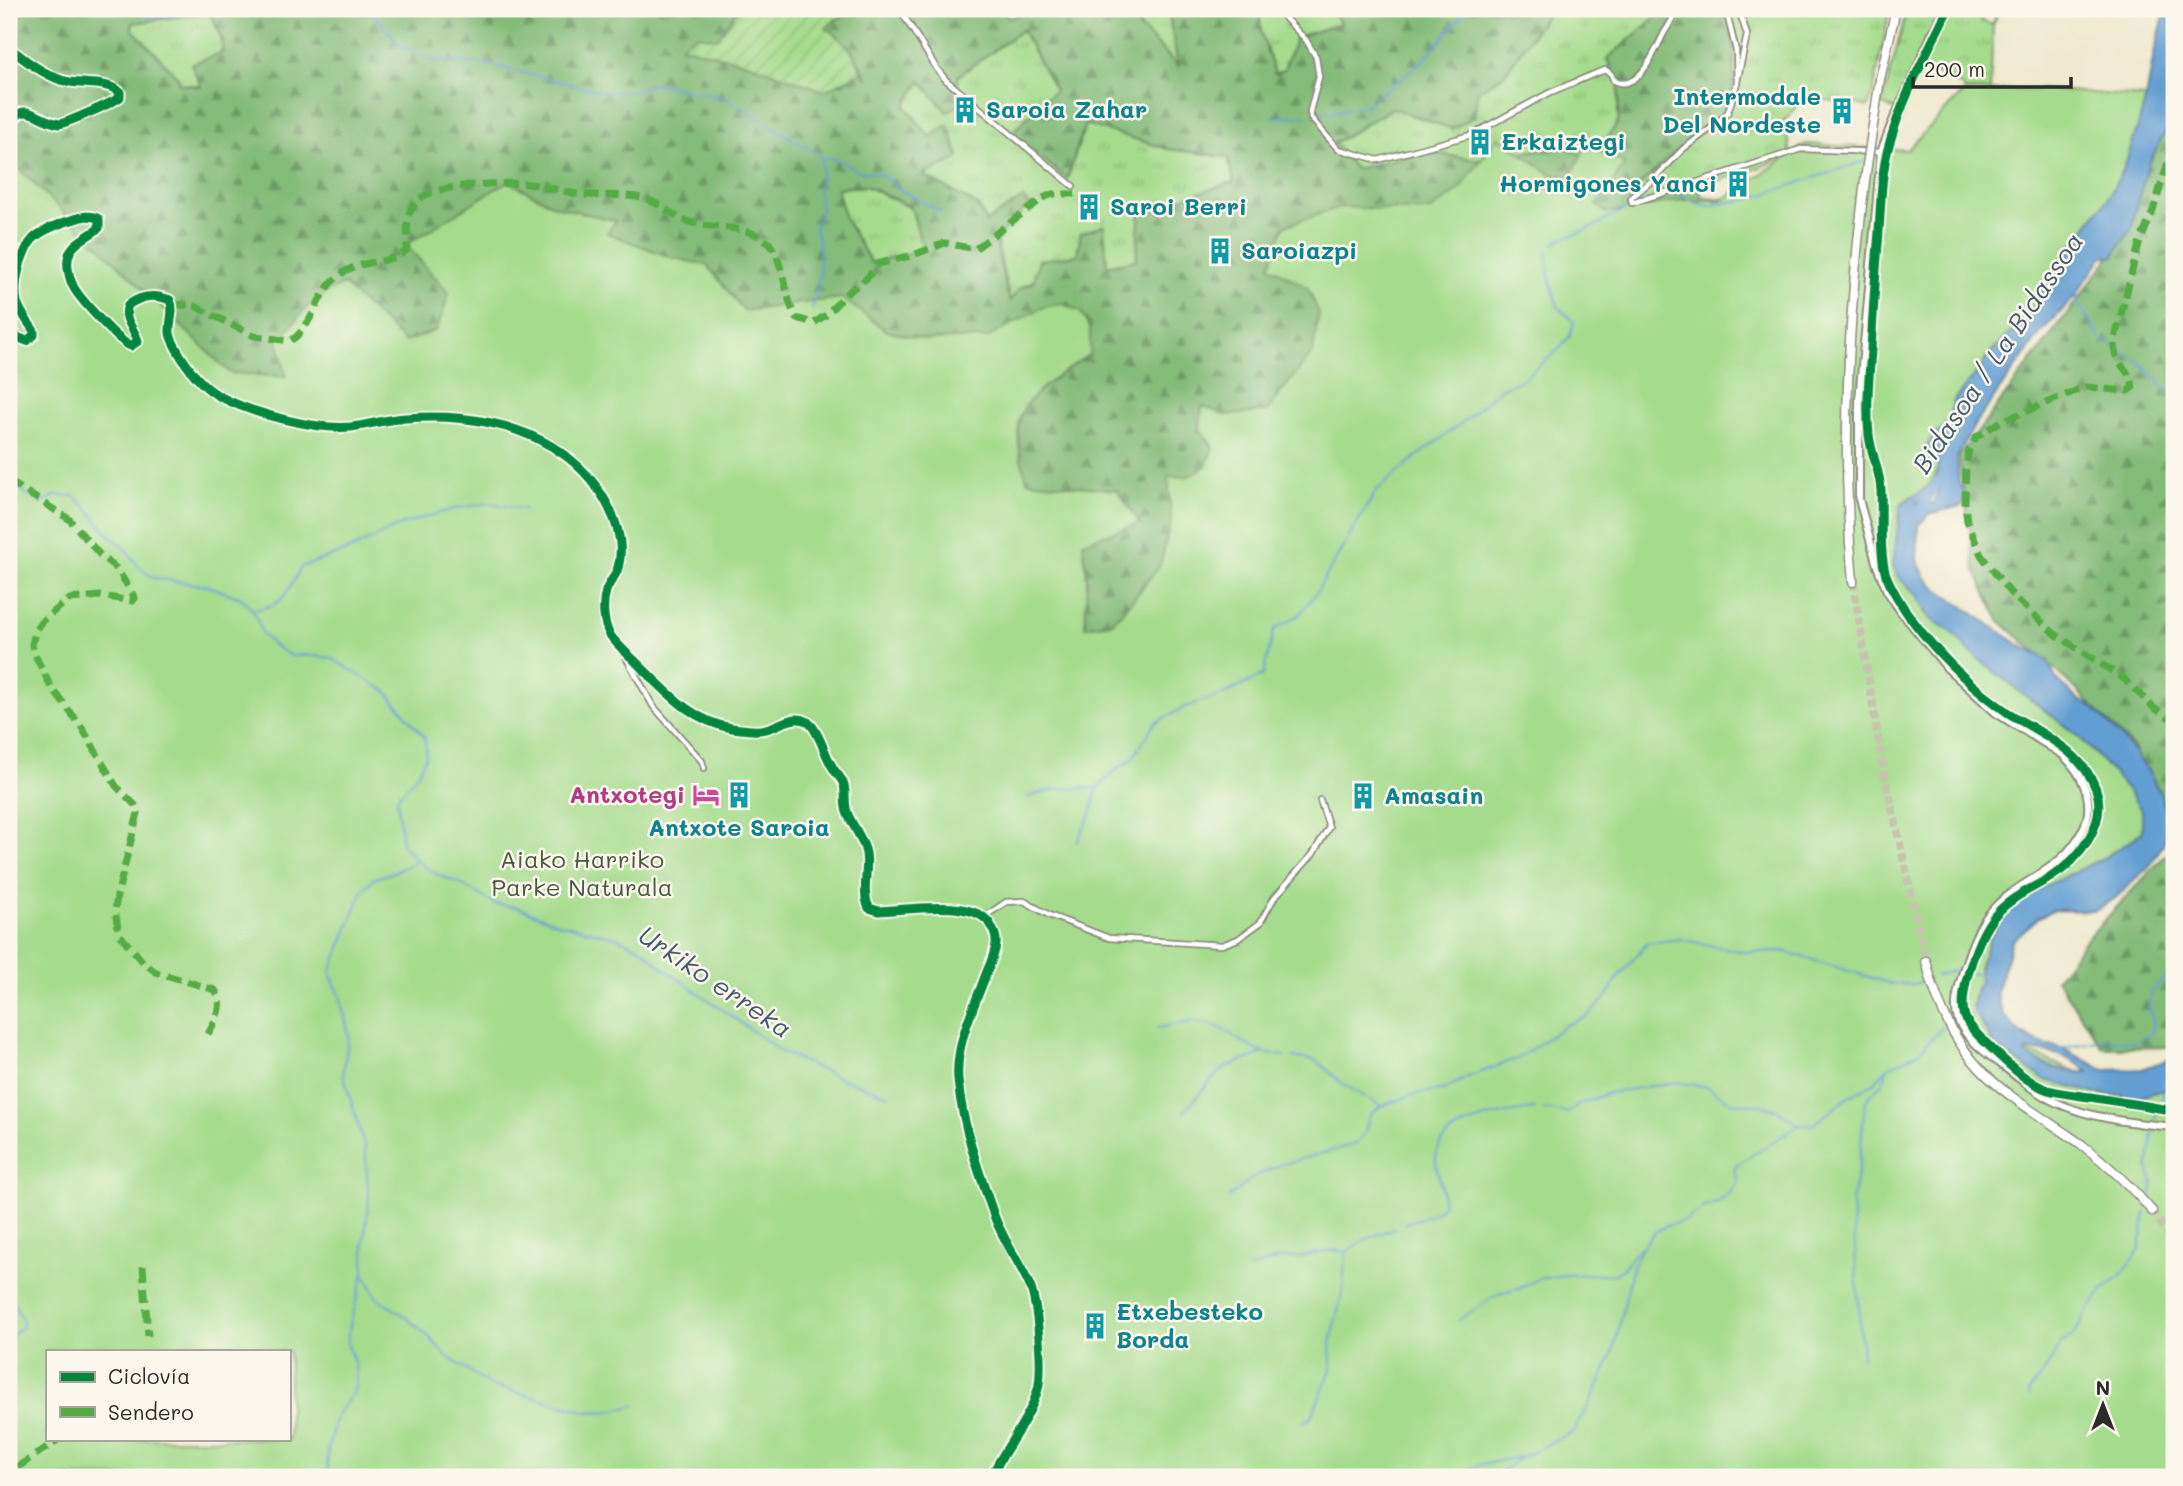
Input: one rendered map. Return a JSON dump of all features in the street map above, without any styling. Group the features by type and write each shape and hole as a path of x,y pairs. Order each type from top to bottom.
{"highway":[{"path":"1853,582 1847,494 1847,412 1854,283 1867,164 1880,79 1896,9"},
{"path":"1926,961 1945,1017 1972,1060 2011,1096 2080,1144 2118,1175 2152,1211"}],"street":[{"path":"897,9 946,80 1073,186"},
{"path":"1280,9 1316,57 1319,77 1310,111 1311,118 1338,149 1378,160 1471,135 1549,93 1599,72 1606,71 1620,84 1632,81 1653,58 1677,9"},
{"path":"1723,9 1727,14 1736,51 1737,83"},
{"path":"1740,9 1747,35 1740,76 1724,117 1683,149 1631,198 1632,203 1801,149 1881,152"},
{"path":"1943,9 1881,152 1859,400 1859,499 1877,566 1887,591 1901,612 1947,668 1996,713 2063,755 2081,775 2088,798 2084,829 2073,847 2052,868 2002,900 1987,916 1966,961 1956,1006 1958,1021 1988,1055 2054,1102 2089,1114 2174,1127"},
{"path":"9,47 23,59 59,79 80,85 104,85 117,89 120,97 72,122 60,124 28,111 19,113 13,118 9,130"},
{"path":"9,327 21,339 27,341 34,335 18,303 16,291 24,255 33,239 60,224 94,216 99,219 99,228 70,250 68,261 74,287 118,339 131,346 138,341 127,320 125,312 128,305 144,297 159,296 170,300 173,308 170,335 182,358 199,380 219,397 251,409 317,426 349,427 407,418 479,420 519,431 545,442 586,474 615,521 621,543 617,571 606,591 604,607 611,636 621,647 677,702 708,721 731,728 763,730 797,719 811,725 831,765 843,782 846,810 866,853 866,897 869,908 879,911 963,908 978,912 984,917 991,926 996,946 962,1041 958,1059 960,1091 996,1221 1030,1286 1035,1305 1040,1360 1038,1387 1028,1413 990,1477"},
{"path":"621,647 653,706 698,755 705,768"},
{"path":"984,917 1006,902 1024,901 1049,915 1109,937 1222,945 1238,939 1261,923 1274,898 1313,853 1329,827 1320,800"}],"green space":[{"name":"Aiako Harriko Parke Naturala","path":"9,9 738,9 718,38 681,46 841,84 862,72 868,80 851,50 826,28 836,19 860,12 861,9 999,9 1009,18 1033,9 1123,9 1178,66 1168,9 1259,9 1261,32 1275,74 1284,70 1296,37 1340,24 1332,9 1563,9 1547,14 1504,75 1478,91 1474,117 1452,129 1392,108 1334,143 1355,169 1427,152 1478,160 1563,146 1593,161 1618,122 1619,85 1607,59 1665,9 1727,9 1734,64 1727,106 1718,119 1687,141 1630,192 1632,206 1699,185 1701,196 1724,199 1738,193 1959,965 2174,1477 290,1439 289,1350 9,464","holes":["210,12 223,41 223,52 191,64 201,86 179,84 178,77 132,29 133,23","1022,30 1055,90 1011,133 1067,179 1085,124 1168,149 1228,157 1234,182 1140,210 1136,260 1107,266 1104,225 1081,233 1077,255 1039,260 1033,283 1020,288 1010,301 996,238 1030,204 1023,198 986,222 978,206 923,175 959,158 948,125 930,137 905,106 921,81 947,112 964,102 958,86 958,76","866,186 911,207 923,250 871,263 845,219 837,188"]},
{"path":"738,9 861,9 861,12 836,19 826,28 848,47 862,72 824,91 751,64 681,46 696,35 718,38"},
{"path":"1123,9 1168,9 1179,67"},
{"path":"1259,9 1332,9 1341,24 1296,37 1284,70 1274,74 1261,32"},
{"path":"1563,9 1665,9 1607,59 1619,85 1618,122 1593,161 1563,146 1478,160 1427,152 1355,169 1333,144 1393,108 1452,129 1477,91 1504,75 1547,14"},
{"path":"1727,9 1890,9 1868,107 1805,98 1784,121 1791,154 1756,169 1711,183 1708,181 1632,206 1630,193 1686,142 1724,114 1731,21"},
{"path":"1907,9 1985,9 1981,21 1993,25 1990,91 1970,93 1947,76 1920,69 1902,112 1882,105"},
{"path":"1995,9 1999,9 1993,25"},
{"path":"210,12 220,36 222,50 202,86 178,84 132,29 133,23"},
{"path":"1022,30 1055,90 1068,178 1085,124 1168,149 1228,157 1235,183 1141,210 1137,260 1107,266 1078,255 1020,288 1010,301 996,238 1029,204 1023,199 986,222 978,206 922,175 959,157 948,125 930,137 905,106 921,80 964,102 958,86 958,76"},
{"name":"Aiako Harriko Parke Naturala","path":"2041,89 2154,98 2149,144 1946,445 1934,477 1907,516 1909,571 2089,724 2155,825 2019,920 1991,984 2002,1029 2027,1051 2070,1070 2125,1081 2174,1073 2174,1477 9,1477 9,159 230,373 286,377 278,340 313,301 343,284 405,342 437,330 449,293 406,245 508,181 555,206 616,221 607,233 673,258 707,265 744,311 842,298 887,331 926,340 987,338 1041,308 1062,303 1081,312 1090,329 1090,354 1048,383 1022,412 1018,429 1019,444 1027,481 1117,490 1140,523 1083,542 1087,579 1085,627 1111,623 1160,565 1171,520 1168,477 1189,476 1206,466 1213,447 1200,429 1202,406 1225,415 1266,412 1313,352 1319,313 1308,288 1270,266 1284,226 1340,207 1430,211 1458,191 1498,137 1554,176 1571,176 1586,145 1625,164 1597,205 1607,213 1682,200 1723,200 1806,144 1907,150 1965,91"},
{"path":"2174,90 2174,836 2133,748 2068,681 1999,620 1975,570 1959,457 2124,238 2144,167"},
{"path":"866,186 911,208 924,250 871,263 845,219 837,188"},
{"path":"2174,846 2174,1047 2103,1048 2056,979 2087,939"}],"water":[{"path":"2166,9 2174,9 2172,120 2149,163 2133,226 2113,257 2103,256 2072,300 2041,332 1974,426 1957,457 1959,483 1965,493 1962,506 1929,514 1919,525 1917,560 1926,578 1939,590 2021,646 2047,659 2055,677 2075,697 2095,709 2125,741 2147,769 2160,793 2168,819 2165,841 2151,864 2117,897 2095,911 2052,910 2039,917 2012,941 1996,992 2003,1015 2021,1034 2048,1046 2059,1047 2105,1070 2142,1069 2174,1058 2174,1087 2140,1097 2097,1094 2045,1080 1994,1045 1972,1007 1976,988 1980,983 1979,967 1996,924 2010,907 2029,894 2103,858 2132,840 2142,831 2142,811 2126,788 2078,736 1970,652 1953,633 1929,618 1916,594 1898,577 1893,565 1901,504 1927,487 1936,477 1938,469 1937,459 1921,471 1917,463 1934,434 1942,430 1950,418 1954,400 1981,368 1988,355 2031,311 2057,266 2107,199 2124,168 2147,94 2154,53","holes":["1939,489 1934,503 1921,507 1917,502","2027,1050 2060,1055 2088,1072 2055,1068 2031,1057 2025,1052"]}],"waterway":[{"path":"119,9 160,17 201,9"},
{"path":"369,9 402,47 433,61 482,63 603,92 629,92 655,83 725,98 821,156 818,190 821,208 815,228 820,252 818,290 812,309"},
{"path":"1316,115 1366,105 1425,59 1467,9"},
{"path":"1891,142 1905,112"},
{"path":"1272,117 1306,116"},
{"path":"823,157 841,161 858,171 880,174 901,190 941,212"},
{"path":"1555,244 1560,239 1587,230 1629,208 1671,194 1681,195 1707,206 1750,199 1865,161"},
{"path":"1028,797 1056,789 1097,788 1121,766 1132,760 1155,723 1185,707 1223,695 1263,675 1274,630 1299,615 1316,593 1376,491 1500,389 1522,380 1558,350 1570,336 1574,322 1558,307 1549,276 1547,251"},
{"path":"2077,293 2077,302 2100,338 2137,360 2174,395"},
{"name":"Urkiko erreka","path":"9,480 41,503 57,495 74,496 109,535 122,545 139,567 154,578 208,586 241,598 253,610 263,635 273,645 291,656 331,658 386,691 425,738 426,756 418,773 397,798 402,844 417,861 436,874 461,884 495,904 517,907 557,923 616,937 642,949 662,967 782,1052 842,1079 889,1095"},
{"name":"Bidasoa / La Bidassoa","path":"1916,517 1937,482"},
{"path":"253,610 279,601 288,591 301,567 352,549 403,524 457,508 489,503 525,509"},
{"path":"1077,842 1091,814 1097,788"},
{"path":"327,1477 328,1448 336,1416 354,1392 355,1364 348,1347 348,1333 364,1272 369,1200 365,1148 343,1073 349,1035 340,996 330,973 363,890 373,879 417,861"},
{"path":"1228,1198 1255,1176 1283,1164 1356,1144 1364,1134 1370,1115 1381,1106 1419,1093 1443,1090 1470,1076 1519,1058 1566,1025 1586,1017 1604,1000 1620,975 1647,943 1679,939 1744,952 1783,951 1892,984 1914,984 1927,980"},
{"path":"2060,1049 2106,1039 2135,1043 2152,1032 2154,1022 2149,1010 2150,993 2174,969"},
{"path":"1935,976 1958,970"},
{"path":"1971,973 1980,975"},
{"path":"1968,1016 1977,1013"},
{"path":"1158,1028 1186,1022 1211,1024 1263,1053"},
{"path":"1544,1109 1567,1113 1580,1104 1609,1093 1676,1082 1707,1087 1731,1102 1764,1106 1781,1112 1799,1125 1814,1124 1847,1098 1875,1082 1887,1068 1918,1053 1945,1025"},
{"path":"1184,1112 1226,1067 1264,1053 1285,1056"},
{"path":"1293,1057 1317,1061 1343,1084 1381,1106"},
{"path":"1862,1358 1852,1201 1859,1165 1865,1103 1884,1080 1887,1068"},
{"path":"2155,1120 2165,1088"},
{"path":"1404,1224 1428,1216 1442,1206 1436,1156 1442,1141 1479,1120 1535,1109"},
{"path":"1492,1477 1522,1457 1574,1431 1613,1353 1633,1266 1643,1246 1655,1232 1685,1221 1703,1208 1719,1202 1735,1188 1738,1181 1734,1170 1737,1165 1799,1125"},
{"path":"2152,1196 2153,1183 2148,1167 2154,1129"},
{"path":"2030,1396 2029,1391 2060,1344 2075,1334 2102,1291 2122,1274 2135,1257 2140,1249 2146,1212"},
{"path":"1303,1422 1311,1418 1332,1367 1330,1349 1342,1296 1346,1252 1364,1240 1394,1228"},
{"path":"1459,1320 1498,1294 1519,1289 1538,1279 1565,1275 1615,1274 1623,1269 1641,1247"},
{"path":"1248,1269 1281,1258 1297,1258 1332,1250 1345,1252"},
{"path":"364,1273 377,1298 406,1317 446,1356 490,1385 588,1412 612,1411 635,1405"},
{"path":"9,1295 23,1321 21,1328 11,1336 12,1348 9,1349"},
{"path":"1469,1469 1519,1457"},
{"path":"1449,1477 1461,1473"}],"tunnel":[{"path":"1853,582 1882,762 1926,961"},
{"path":"2152,1211 2174,1243"}],"marked path":[{"path":"2174,143 2152,214 2139,244 2114,342 2116,356 2129,375 2133,387 2128,391 2085,387 2000,422 1976,437 1969,450 1966,467 1965,504 1967,521 1981,555 2012,595 2055,634 2123,678 2154,708 2174,721"},
{"path":"173,304 195,306 254,336 290,341 303,329 326,290 340,275 359,265 388,259 406,251 408,217 414,204 421,198 429,193 457,187 520,183 577,194 646,199 687,221 743,230 761,237 769,243 778,258 796,318 814,323 867,278 878,264 945,243 975,249 1043,198 1052,194 1075,194"},
{"path":"9,481 69,519 100,555 117,569 135,598 133,601 100,596 70,599 43,620 36,629 32,644 51,687 81,726 116,786 135,805 138,813 117,896 115,910 119,934 145,964 156,972 215,990 219,1007 208,1034"},
{"path":"143,1266 148,1336"},
{"path":"18,1467 58,1440"}],"cycle path":[{"path":"1948,9 1901,110 1889,145 1882,182 1868,414 1870,442 1880,483 1884,567 1898,598 1933,645 1963,676 1996,704 2070,753 2089,775 2099,802 2094,827 2081,851 2072,861 2004,906 1992,919 1978,945 1968,973 1963,1010 1978,1035 2015,1070 2039,1086 2048,1090 2174,1111"},
{"path":"9,47 34,66 61,80 107,86 120,92 120,97 109,103 59,124 24,112 19,114 9,130"},
{"path":"9,327 17,337 27,341 34,335 18,306 16,295 19,269 33,239 49,228 91,216 99,219 99,228 75,245 69,256 69,275 78,294 110,329 131,346 138,341 127,319 128,305 149,296 170,300 170,333 175,346 199,380 221,397 267,415 320,426 351,427 399,419 448,417 510,428 548,444 566,456 589,478 609,507 615,523 620,555 617,571 606,591 604,607 608,630 616,642 669,694 704,719 718,725 749,730 766,729 795,719 807,721 812,726 843,783 847,812 865,848 866,895 869,908 879,911 955,908 982,916 990,924 995,936 995,948 962,1039 958,1080 968,1132 989,1202 1032,1293 1040,1352 1038,1389 1034,1401 991,1477"}],"place":[{"name":"Saroia Zahar","path":"965,110"},
{"name":"Intermodale Del Nordeste","path":"1842,111"},
{"name":"Erkaiztegi","path":"1480,142"},
{"name":"Hormigones Yanci","path":"1738,184"},
{"name":"Saroi Berri","path":"1089,207"},
{"name":"Saroiazpi","path":"1220,251"},
{"name":"Antxotegi","path":"706,795"},
{"name":"Antxote Saroia","path":"739,795"},
{"name":"Amasain","path":"1363,796"},
{"name":"Etxebesteko Borda","path":"1095,1326"}]}
